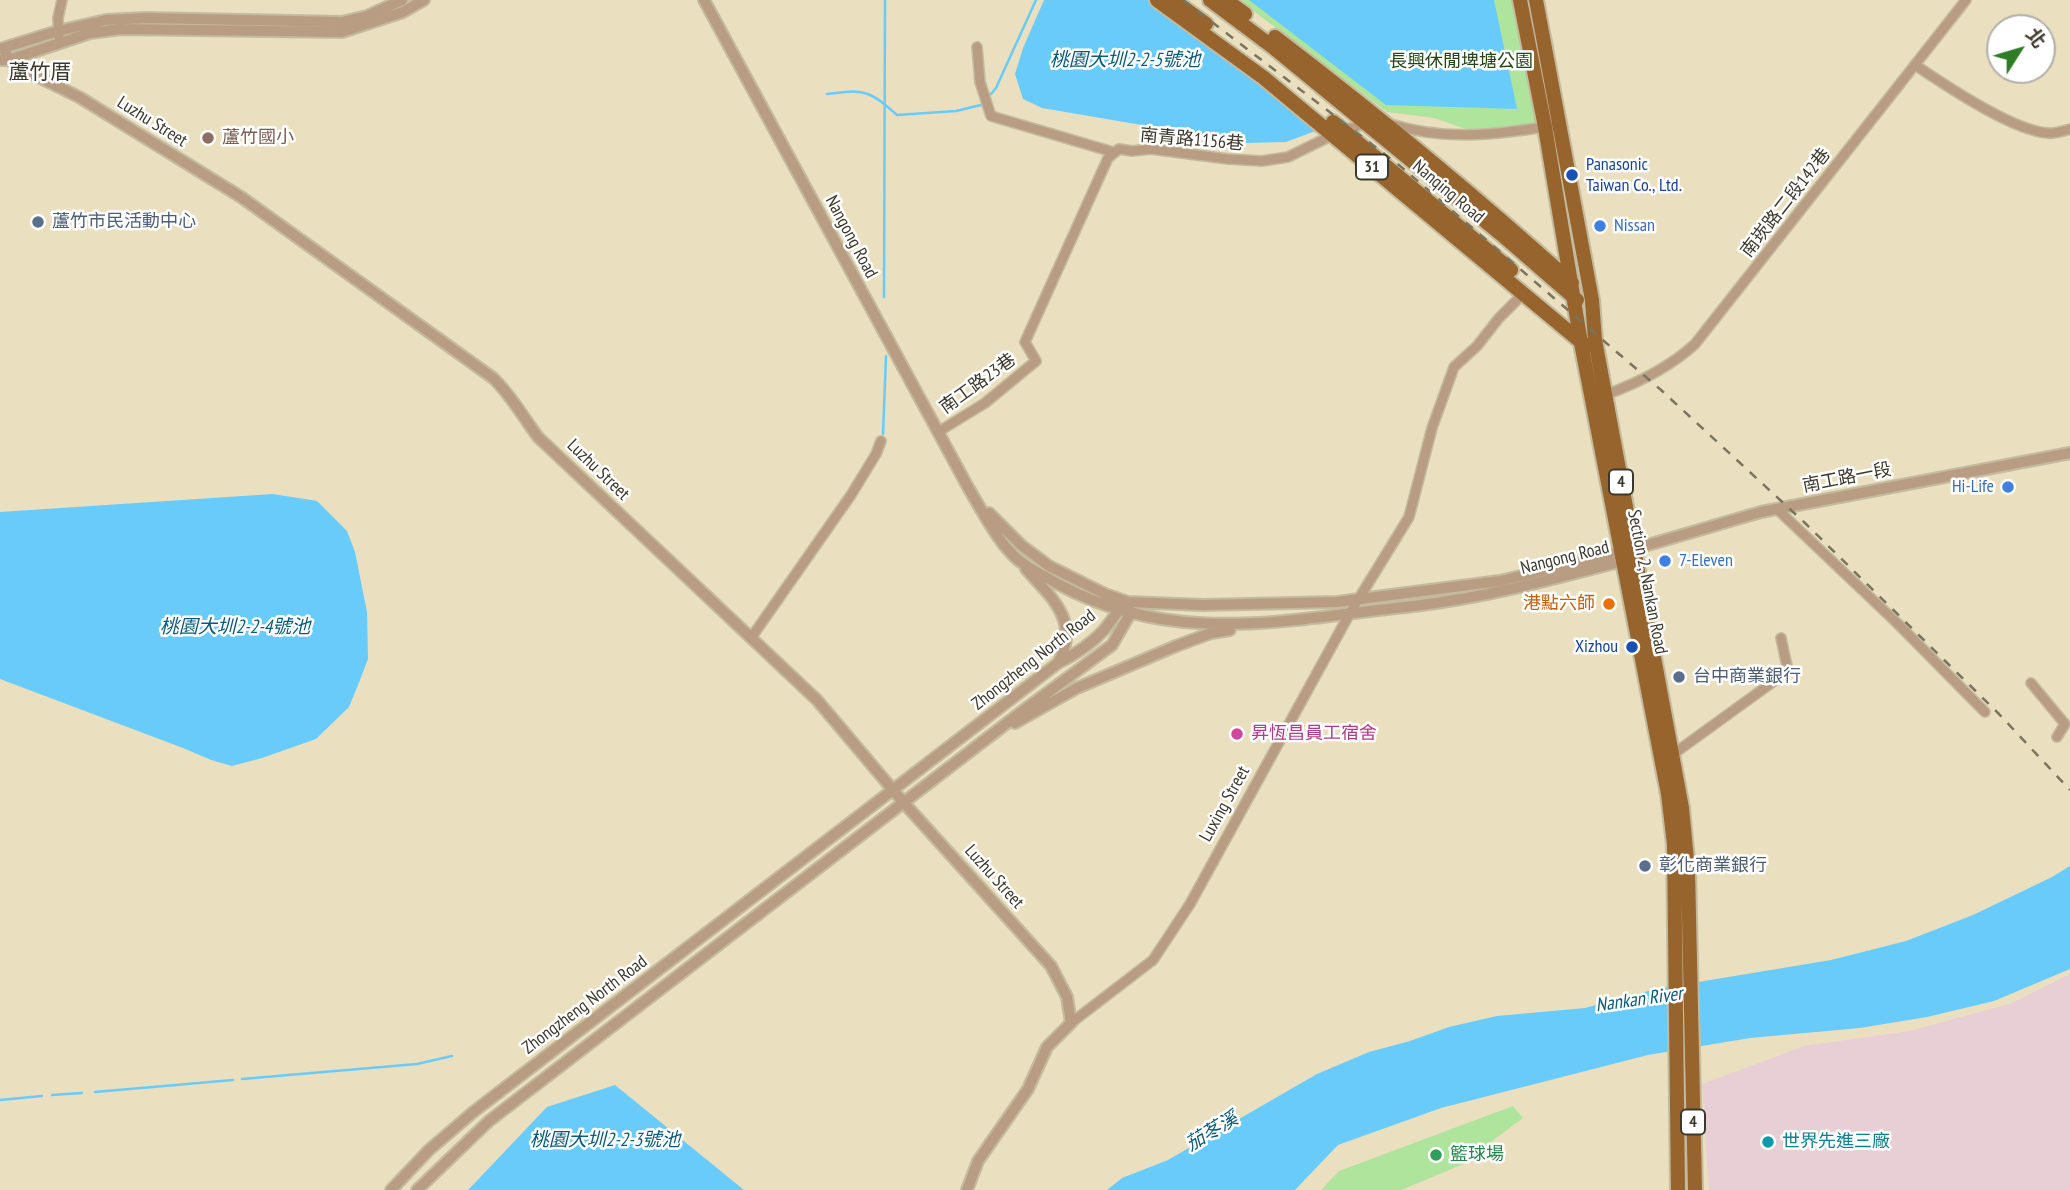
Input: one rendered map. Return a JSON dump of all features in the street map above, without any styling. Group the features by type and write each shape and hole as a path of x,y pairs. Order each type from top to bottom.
{"main road":[{"name":"31","path":"1157,0 1338,132 1524,293 1588,342"},
{"name":"Nanqing Road","path":"1173,0 1338,132 1588,342"},
{"name":"Nanqing Road","path":"1210,0 1252,31 1501,234 1574,298 1592,306"},
{"name":"31","path":"1226,0 1382,121 1511,227 1572,283 1592,306"},
{"path":"1226,0 1252,31"},
{"name":"Section 2, Nankan Road","path":"1520,0 1552,126 1592,306 1588,342 1668,794 1683,967"},
{"name":"Section 2, Nankan Road","path":"1536,0 1574,298 1605,395 1626,554 1682,808 1686,845 1683,967"},
{"path":"1191,25 1220,35"},
{"name":"4","path":"1683,967 1692,1055 1695,1190"},
{"name":"4","path":"1678,1190 1676,1061 1683,967"}],"street":[{"path":"59,37 58,18 62,0"},
{"path":"3,55 59,37 121,29 288,26 342,22 366,16 402,0"},
{"path":"288,26 342,32 403,12 424,0"},
{"name":"Nangong Road","path":"704,0 969,489 993,528 1018,560 1074,592 1123,605 1203,605 1310,603 1358,599 1500,581 1626,554"},
{"name":"南崁路二段142巷","path":"1605,395 1640,382 1681,357 1695,344 1966,0"},
{"path":"977,47 980,82 990,116 1113,152"},
{"name":"Luzhu Street","path":"3,55 20,68 79,97 241,197 493,378 509,393 538,437 817,700 894,792 1051,966 1067,997 1071,1023"},
{"path":"1915,65 1959,94 2019,124 2049,133 2070,130"},
{"path":"1382,121 1403,128 1486,136 1552,126"},
{"name":"南青路1156巷","path":"1113,152 1119,149 1151,149 1262,161 1288,157 1338,132 1382,121"},
{"name":"南工路23巷","path":"938,432 985,403 1036,361 1025,342 1113,152"},
{"name":"Luxing Street","path":"967,1190 978,1161 1028,1089 1047,1047 1071,1023 1153,960 1190,905 1350,613 1409,517 1432,428 1454,367 1477,346 1499,318 1524,293"},
{"path":"751,638 852,495 876,454 880,441"},
{"name":"南工路一段","path":"1626,554 1777,509 2070,453"},
{"name":"Nangong Road","path":"969,489 1021,545 1049,566 1123,605"},
{"path":"1777,509 1897,623 1984,712"},
{"name":"Nangong Road","path":"1130,614 1189,624 1261,624 1456,600 1534,584 1626,554"},
{"path":"1018,560 1056,603 1063,616 1066,639 1058,663"},
{"path":"1123,605 1130,614"},
{"name":"Zhongzheng North Road","path":"391,1190 429,1150 472,1113 894,792 1058,663 1072,656 1100,634 1123,605"},
{"name":"Zhongzheng North Road","path":"417,1190 489,1121 1112,645 1130,614"},
{"path":"997,733 1077,688 1146,659 1211,633 1261,624"},
{"path":"1672,755 1788,671 1780,638"},
{"path":"2031,683 2065,724 2057,737"}],"shaded area":[{"path":"2070,974 2070,1190 1709,1190 1702,1084 1804,1046 1910,1031 2012,1003"}],"green space":[{"name":"長興休閒埤塘公園","path":"1239,0 1515,0 1537,123 1486,136 1434,118 1387,112"},
{"path":"1513,1106 1523,1118 1476,1153 1476,1159 1401,1190 1321,1190 1339,1171"}],"water":[{"name":"桃園大圳2-2-5號池","path":"1044,0 1149,0 1318,130 1286,142 1247,143 1042,108 1023,99 1015,74"},
{"name":"長興休閒埤塘公園","path":"1249,0 1494,0 1517,109 1386,105"},
{"name":"桃園大圳2-2-4號池","path":"273,494 317,501 347,531 355,552 367,612 368,659 360,680 349,707 316,739 232,766 0,679 0,512"},
{"name":"Nankan River","path":"2070,866 2070,969 1994,1001 1927,1017 1860,1028 1750,1038 1648,1055 1441,1108 1338,1145 1295,1190 1107,1190 1122,1178 1168,1160 1317,1074 1369,1052 1449,1027 1497,1016 1585,1008 1656,989 1831,960 1906,941 1973,915"},
{"name":"桃園大圳2-2-3號池","path":"615,1085 744,1190 468,1190 547,1107"}],"waterway":[{"path":"884,297 885,0"},
{"path":"991,94 1036,0"},
{"path":"827,94 865,93 879,100 897,115 956,111 981,105"},
{"path":"883,434 886,356"},
{"path":"242,1079 417,1064 452,1056"},
{"path":"95,1092 233,1080"},
{"path":"52,1095 82,1093"},
{"path":"0,1100 42,1096"}],"railway":[{"path":"1183,0 1399,165 1661,390 1805,523 1999,714 2070,790"}],"place":[{"name":"蘆竹國小","path":"208,138"},
{"name":"Panasonic Taiwan Co., Ltd.","path":"1572,175"},
{"name":"蘆竹市民活動中心","path":"38,222"},
{"name":"Nissan","path":"1600,226"},
{"name":"Hi-Life","path":"2008,487"},
{"name":"7-Eleven","path":"1665,561"},
{"name":"港點六師","path":"1609,604"},
{"name":"Xizhou","path":"1632,647"},
{"name":"台中商業銀行","path":"1679,677"},
{"name":"昇恆昌員工宿舍","path":"1237,734"},
{"name":"彰化商業銀行","path":"1645,866"},
{"name":"世界先進三廠","path":"1768,1142"},
{"name":"籃球場","path":"1436,1155"}],"district":[{"name":"蘆竹厝","path":"40,73"}],"water label":[{"name":"茄苳溪","path":"1212,1132"}]}
